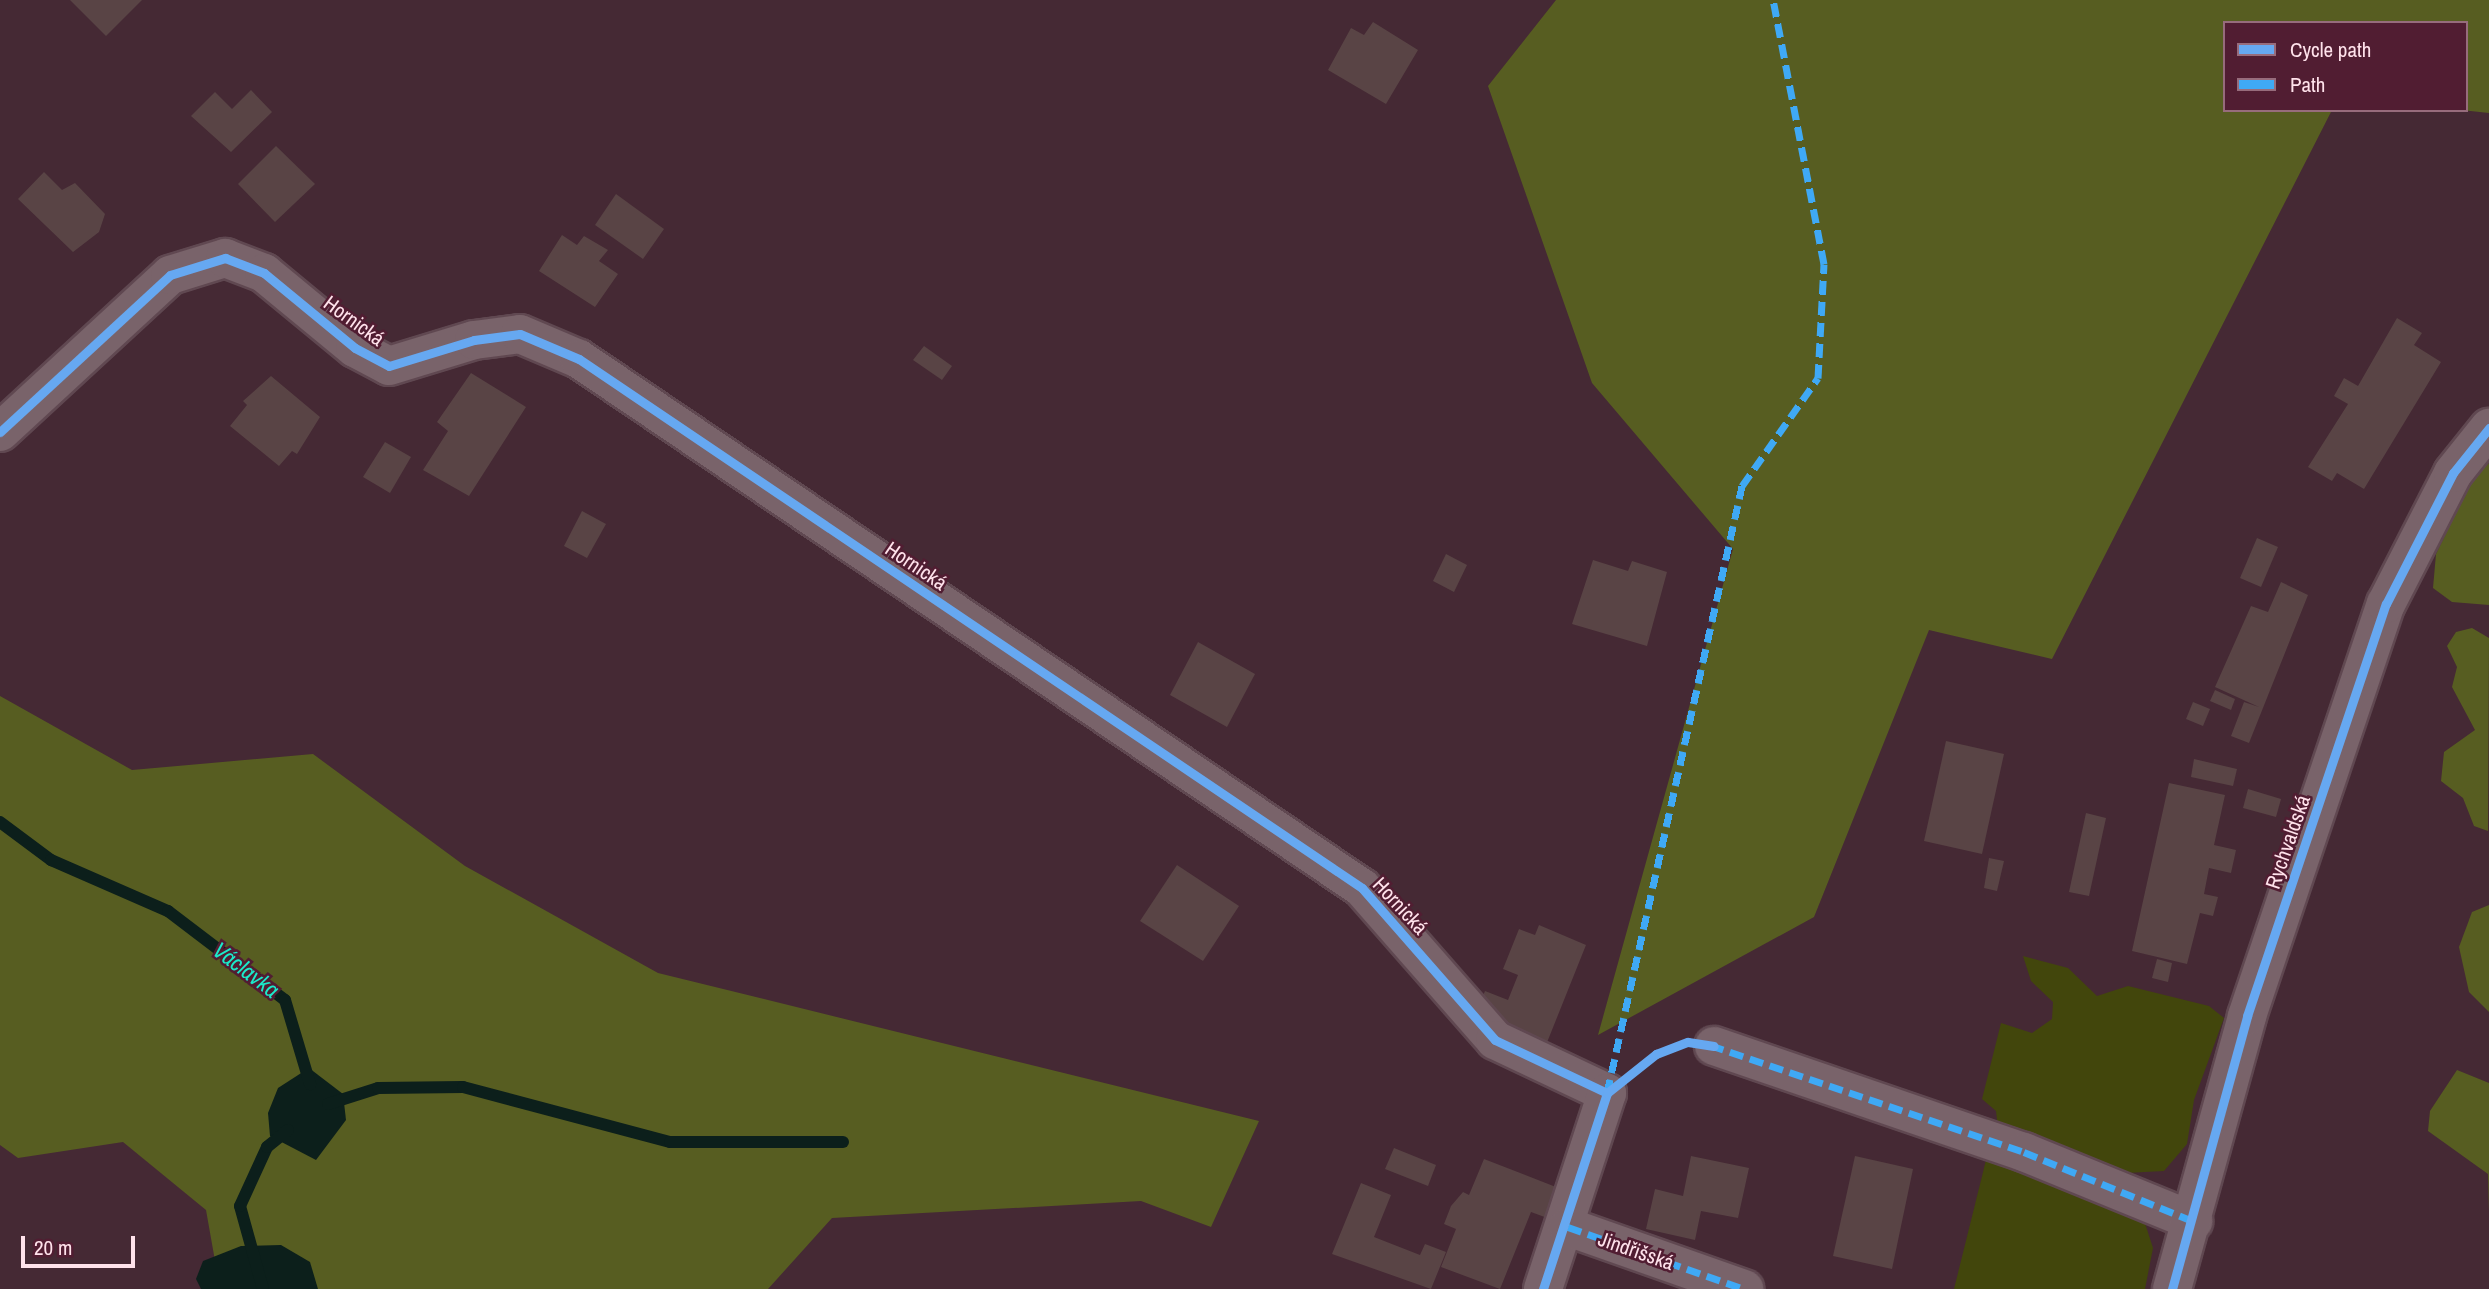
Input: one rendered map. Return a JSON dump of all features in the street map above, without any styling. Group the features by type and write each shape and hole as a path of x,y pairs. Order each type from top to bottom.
{"street":[{"name":"Hornická","path":"0,432 170,275 225,258 264,273 355,348 389,366 474,340 520,334 579,359 1362,888 1495,1040 1607,1093 1568,1227 1543,1289"},
{"name":"Rychvaldská","path":"2172,1289 2193,1221 2247,1016 2386,604 2453,473 2489,428"},
{"path":"1714,1046 2024,1152 2193,1221"},
{"name":"Jindřišská","path":"1568,1227 1744,1289"}],"green space":[{"path":"1556,0 2489,0 2489,113 2468,111 2468,21 2223,21 2223,112 2331,112 2052,659 1929,630 1814,917 1598,1035 1733,549 1592,383 1488,86"},
{"path":"2489,463 2489,605 2452,602 2433,588 2436,554 2471,481"},
{"path":"2472,628 2489,638 2488,831 2474,826 2463,798 2441,781 2444,752 2475,730 2452,687 2457,667 2447,646 2456,632"},
{"path":"0,696 132,770 313,754 465,866 658,973 1259,1121 1211,1227 1141,1201 832,1218 768,1289 220,1289 206,1210 123,1142 18,1158 0,1145"},
{"path":"2489,905 2489,1012 2469,992 2459,947 2472,912"},
{"path":"2023,956 2068,968 2097,996 2128,986 2209,1006 2224,1018 2194,1100 2187,1144 2164,1171 2126,1173 1998,1128 1996,1111 1982,1099 2001,1023 2032,1033 2052,1019 2053,1002 2031,981"},
{"path":"2457,1070 2489,1083 2489,1212 2488,1174 2428,1131 2430,1111"},
{"path":"1988,1152 2144,1220 2153,1248 2145,1289 1954,1289"}],"shaded area":[{"path":"309,1068 343,1094 346,1120 316,1160 270,1136 268,1113 278,1088"},
{"path":"281,1245 310,1262 318,1289 201,1289 196,1279 203,1261 241,1246"}],"building":[{"path":"70,0 142,0 106,36"},
{"path":"1373,22 1418,50 1386,104 1328,70 1351,28 1364,35"},
{"path":"251,90 272,112 231,152 191,116 215,92 232,109"},
{"path":"276,146 315,184 275,222 238,184"},
{"path":"44,172 62,190 75,183 105,214 99,232 73,252 18,199"},
{"path":"616,194 664,229 643,259 595,225"},
{"path":"562,235 577,245 584,236 608,250 599,261 618,274 595,307 539,271"},
{"path":"2397,318 2422,333 2414,345 2441,362 2364,489 2337,473 2332,481 2308,467 2348,404 2334,396 2344,378 2358,386"},
{"path":"924,346 952,366 942,380 913,360"},
{"path":"471,373 526,407 469,496 423,470 448,431 437,422"},
{"path":"271,376 320,417 297,454 292,451 279,466 230,426 247,405 243,401"},
{"path":"385,442 411,457 390,493 363,477"},
{"path":"582,511 606,524 587,558 564,546"},
{"path":"2257,538 2278,547 2261,587 2240,578"},
{"path":"1446,554 1467,565 1454,592 1433,581"},
{"path":"1593,560 1628,571 1632,561 1667,572 1647,646 1572,624"},
{"path":"2281,582 2308,595 2249,743 2231,736 2244,702 2259,707 2215,687 2251,606 2268,612"},
{"path":"1198,642 1255,674 1227,727 1170,695"},
{"path":"2215,690 2235,699 2231,710 2210,701"},
{"path":"2193,702 2210,709 2203,726 2186,719"},
{"path":"1946,741 2004,754 1982,854 1924,841"},
{"path":"2194,759 2237,769 2233,786 2191,777"},
{"path":"2169,783 2225,795 2214,845 2236,850 2231,873 2209,868 2204,894 2218,897 2213,916 2200,913 2187,964 2132,951"},
{"path":"2248,789 2281,799 2276,817 2243,808"},
{"path":"2086,813 2106,818 2089,896 2069,892"},
{"path":"1989,858 2004,861 1997,891 1984,888"},
{"path":"1177,865 1239,906 1203,961 1140,921"},
{"path":"1539,925 1586,945 1546,1045 1488,1022 1478,1008 1485,991 1508,1000 1518,975 1503,969 1519,929 1535,935"},
{"path":"2157,959 2172,963 2168,982 2152,978"},
{"path":"1394,1148 1436,1165 1428,1186 1385,1169"},
{"path":"1691,1156 1749,1168 1738,1218 1701,1211 1695,1240 1646,1229 1655,1189 1683,1196"},
{"path":"1855,1156 1913,1169 1892,1269 1833,1256"},
{"path":"1484,1159 1561,1189 1550,1219 1531,1212 1500,1289 1441,1267 1456,1229 1444,1224 1451,1206 1463,1192 1469,1195"},
{"path":"1361,1183 1391,1195 1374,1237 1420,1255 1425,1244 1446,1252 1431,1289 1332,1254"}],"waterway":[{"name":"Václavka","path":"0,822 51,860 168,911 285,1000 310,1084"},
{"path":"328,1104 378,1088 463,1087 670,1142 843,1142"},
{"name":"Václavka","path":"263,1289 240,1206 267,1147 288,1130"}],"marked path":[{"path":"1607,1093 1742,486 1818,378 1824,264 1773,0"},
{"path":"1710,1045 2024,1152 2193,1221"},
{"path":"1568,1227 1744,1289"}],"cycle path":[{"path":"0,432 170,275 225,258 264,273 355,348 389,366 474,340 520,334 579,359 1362,888 1495,1040 1607,1093 1543,1289"},
{"path":"2172,1289 2247,1016 2386,604 2453,473 2489,428"},
{"path":"1607,1093 1656,1054 1688,1042 1714,1046"}]}
